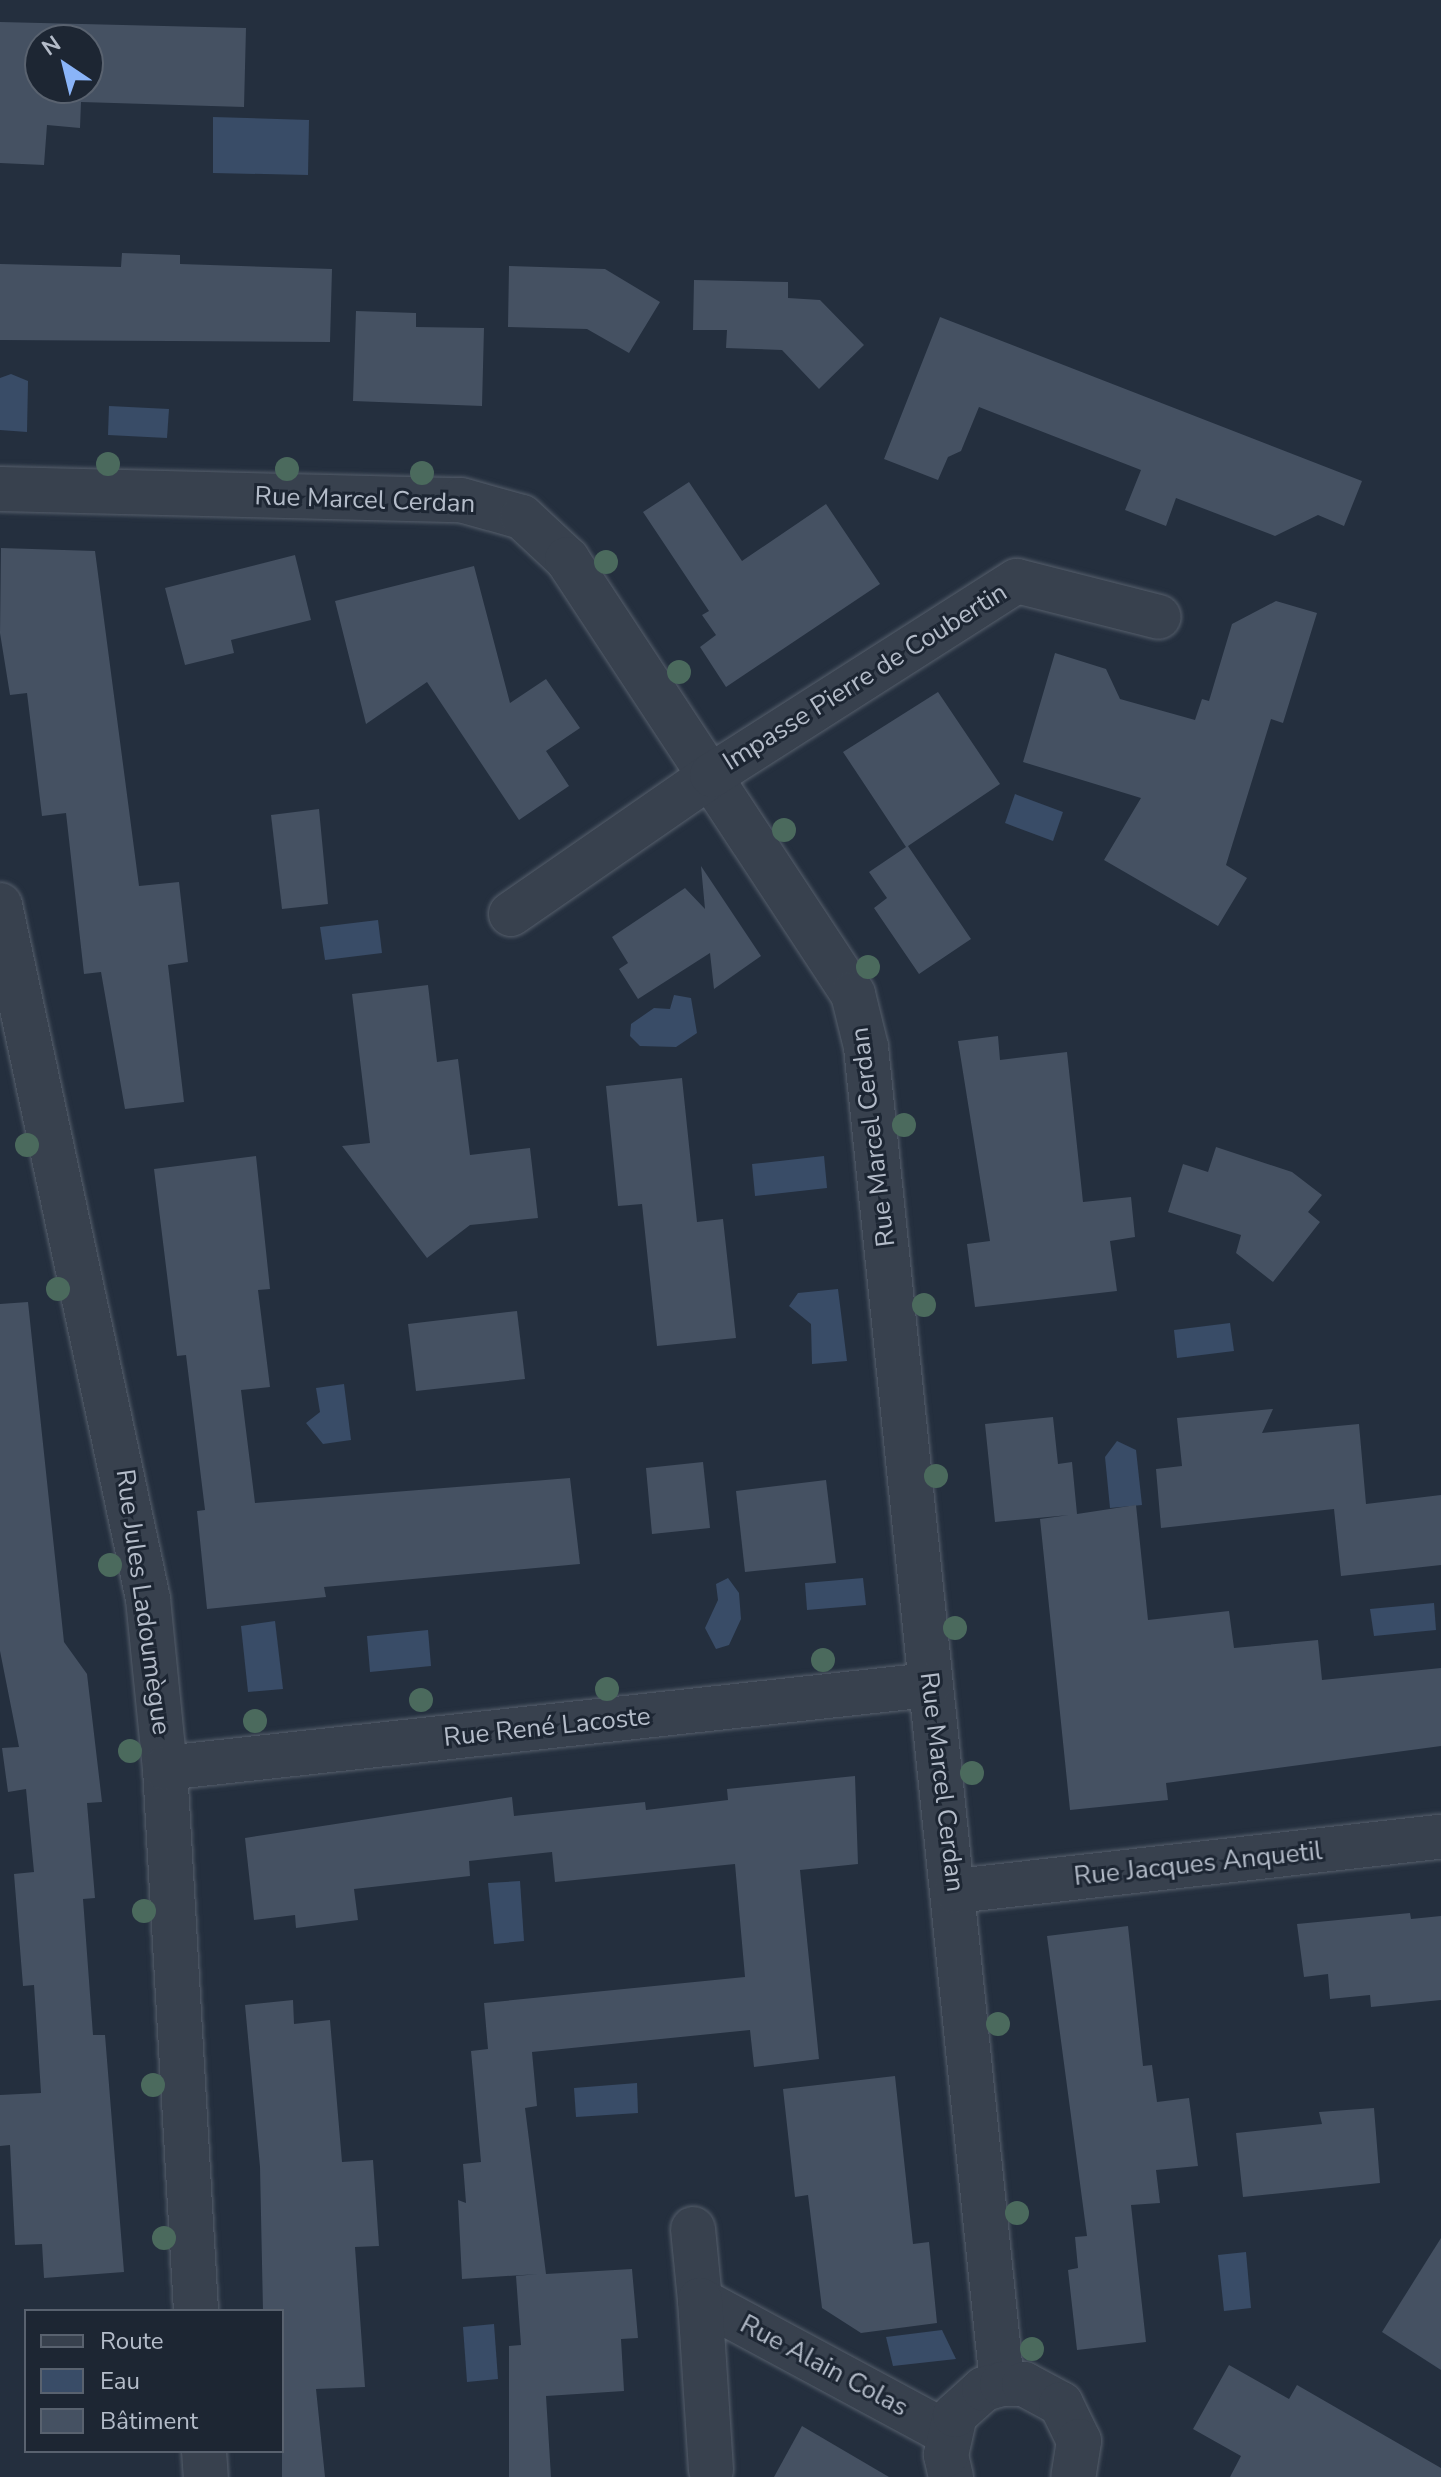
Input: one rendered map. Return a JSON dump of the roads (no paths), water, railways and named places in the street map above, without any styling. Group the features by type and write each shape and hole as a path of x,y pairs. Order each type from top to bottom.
{"street":[{"name":"Rue Marcel Cerdan","path":"0,489 495,506 547,533 830,951 853,994 866,1047 929,1685 956,1891 1002,2384"},
{"name":"Impasse Pierre de Coubertin","path":"511,914 712,775 1017,581 1159,617"},
{"name":"Rue Jules Ladoumègue","path":"0,905 124,1463 165,1768 196,2309"},
{"name":"Rue René Lacoste","path":"165,1768 929,1685"},
{"name":"Rue Jacques Anquetil","path":"956,1891 1441,1837"},
{"name":"Rue Alain Colas","path":"693,2229 711,2470"},
{"name":"Rue Alain Colas","path":"700,2300 947,2433"},
{"path":"951,2477 947,2433 968,2400 1002,2384 1044,2391 1061,2404 1079,2441 1085,2472"},
{"path":"204,2453 206,2477"}],"water":[{"path":"213,117 309,120 308,175 213,173"},
{"path":"11,374 28,381 27,432 0,430 0,378"},
{"path":"109,406 169,409 167,438 108,435"},
{"path":"1015,794 1063,812 1053,841 1005,823"},
{"path":"378,920 382,953 325,960 320,927"},
{"path":"674,995 691,998 697,1033 676,1047 640,1046 630,1036 631,1024 654,1008 670,1009"},
{"path":"824,1156 827,1188 755,1196 752,1164"},
{"path":"838,1289 847,1361 812,1364 811,1324 789,1306 798,1293"},
{"path":"1230,1323 1234,1351 1177,1358 1174,1330"},
{"path":"344,1384 351,1440 323,1444 306,1423 320,1412 316,1388"},
{"path":"1117,1441 1136,1450 1142,1505 1110,1508 1105,1457"},
{"path":"728,1578 739,1593 741,1619 729,1645 716,1649 705,1628 718,1600 716,1584"},
{"path":"863,1578 866,1605 807,1610 805,1583"},
{"path":"1434,1603 1436,1630 1374,1636 1370,1609"},
{"path":"275,1621 283,1689 248,1692 241,1626"},
{"path":"428,1630 431,1666 370,1672 367,1636"},
{"path":"520,1881 524,1941 494,1944 488,1883"},
{"path":"637,2083 638,2113 576,2117 574,2088"},
{"path":"1246,2252 1251,2308 1224,2311 1218,2255"},
{"path":"494,2324 498,2379 467,2382 463,2327"},
{"path":"942,2330 956,2359 893,2366 886,2337"}]}
